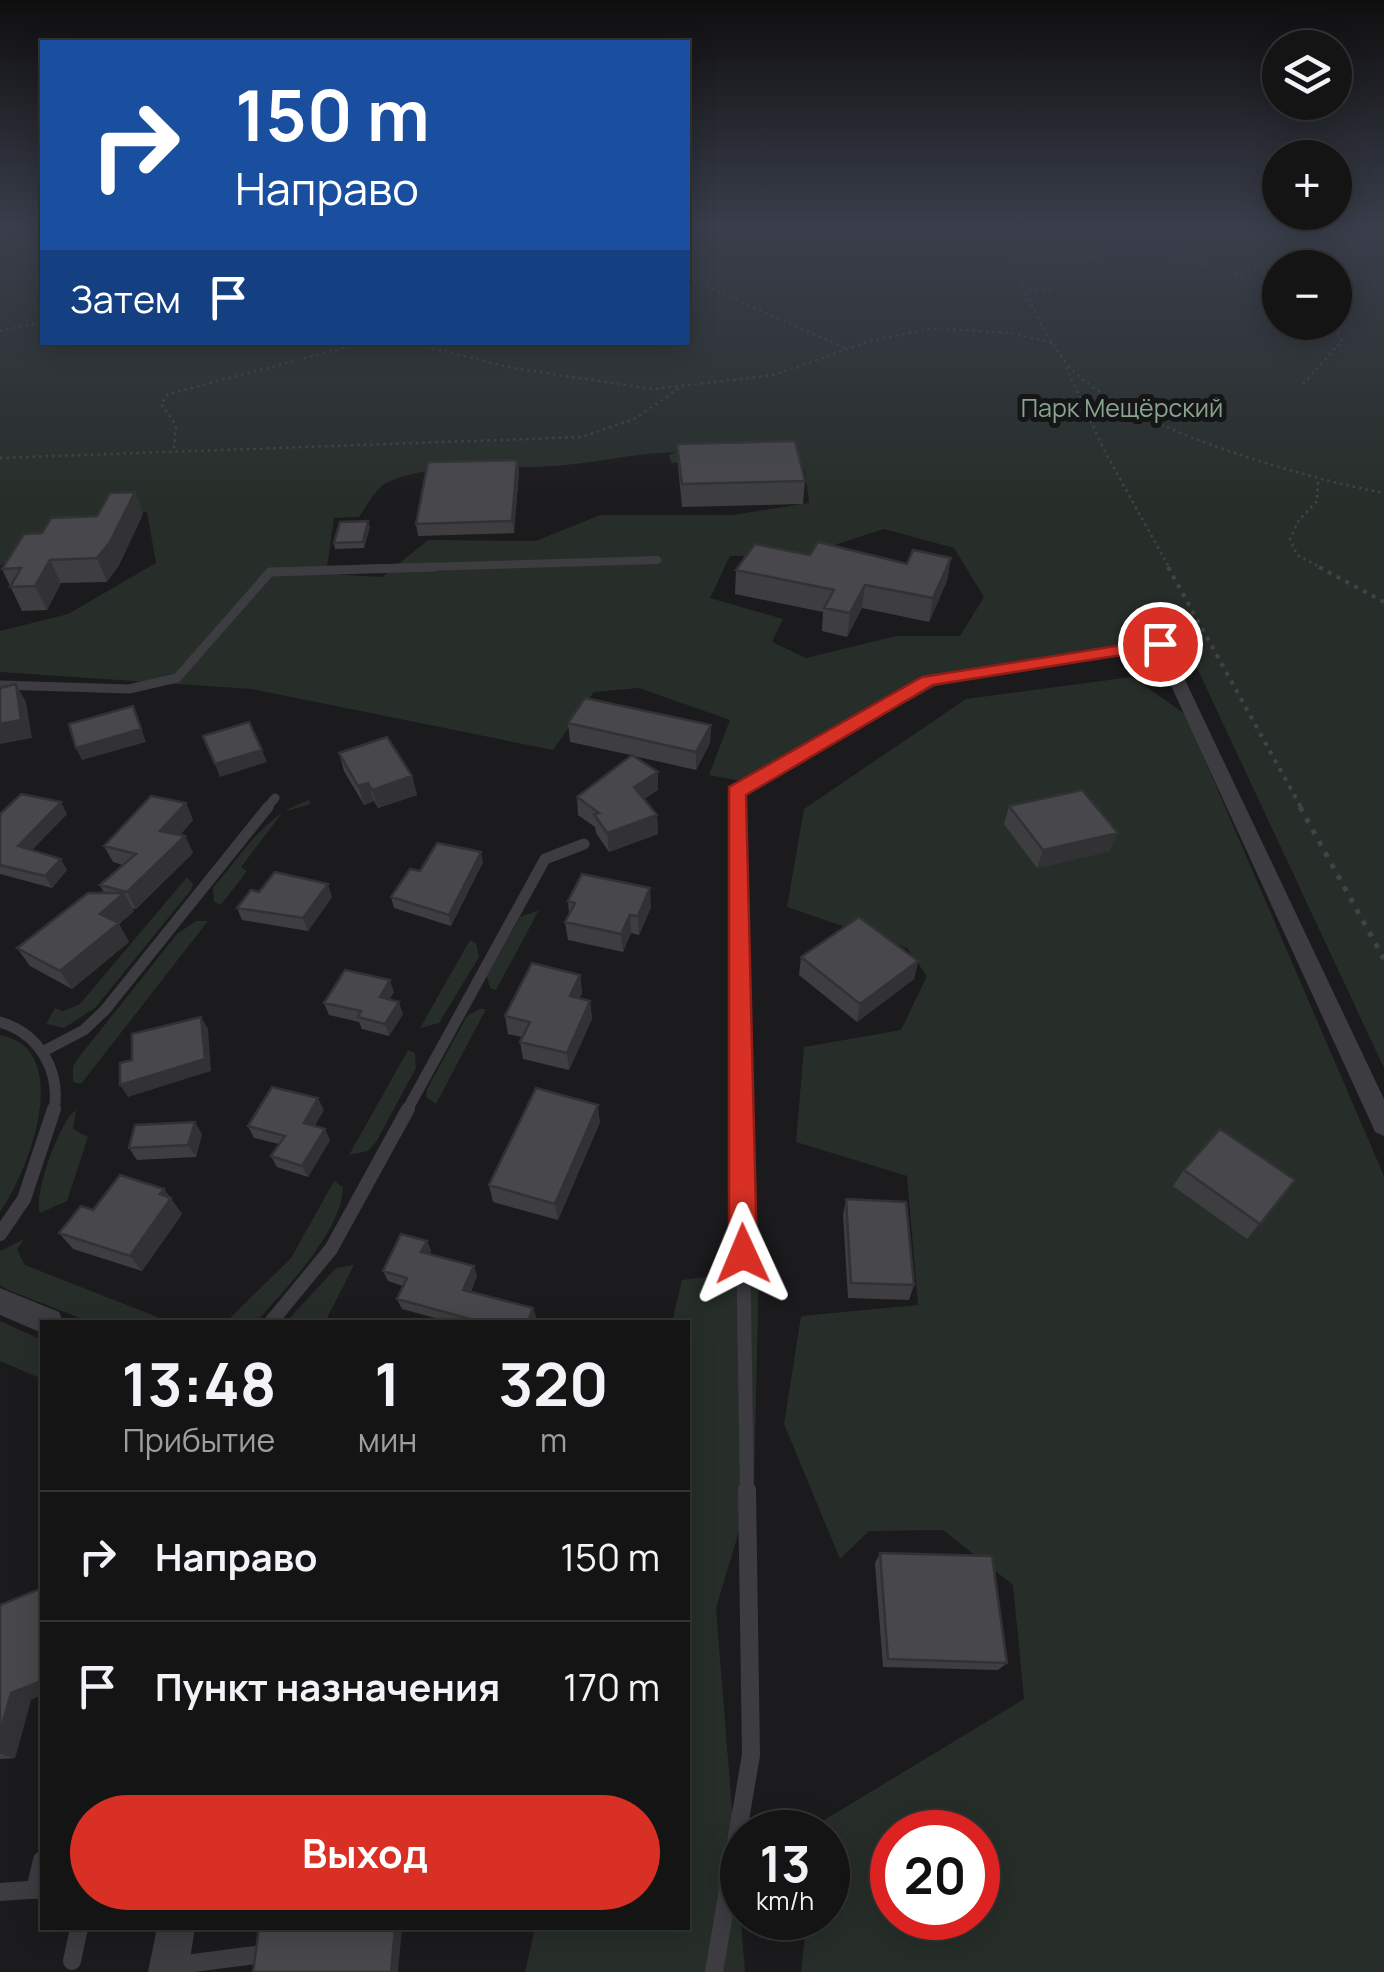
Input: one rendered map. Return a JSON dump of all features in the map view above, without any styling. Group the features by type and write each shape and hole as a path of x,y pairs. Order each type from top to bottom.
{"street":[{"path":"1160,644 1384,1125"},
{"path":"0,1301 44,1320"},
{"path":"169,1969 176,1930"}],"lane":[{"path":"0,685 129,690 177,678 270,572 657,560"},
{"path":"714,1972 751,1755 736,792 928,681 1160,644"},
{"path":"44,1051 84,1030 105,1010 275,798"},
{"path":"273,1320 331,1249 545,860 584,844"},
{"path":"0,1022 18,1025 44,1051 56,1101 32,1179 8,1227 0,1234"},
{"path":"0,1892 39,1889"},
{"path":"72,1961 79,1930"},
{"path":"169,1969 255,1955"}],"path":[{"path":"780,319 845,348"},
{"path":"1041,319 1104,450 1384,958"},
{"path":"0,331 40,322"},
{"path":"420,345 551,374 630,387 680,388 797,369 845,348 934,328 1012,333 1052,344"},
{"path":"1303,384 1342,340"},
{"path":"174,448 176,425 161,404 168,394 356,345"},
{"path":"1066,367 1116,400 1224,452 1318,482 1384,494"},
{"path":"0,458 174,448 582,437 629,423 660,408 680,388"},
{"path":"1318,482 1317,501 1299,520 1290,539 1297,555 1384,602"}],"green space":[{"name":"Парк Мещёрский","path":"0,319 40,319 40,345 690,345 690,319 1262,319 1262,340 1352,340 1352,319 1384,319 1384,1068 1191,655 1174,644 945,681 757,784 709,775 730,720 639,688 594,692 553,750 251,689 0,672 0,631 68,614 156,563 147,512 79,516 0,566","holes":["676,452 669,455 671,463 795,459 805,471 809,503 732,515 600,515 536,541 428,540 382,577 326,574 334,518 359,517 384,484 408,475 449,468 554,466","884,529 954,548 984,597 960,636 896,636 806,658 772,642 783,619 710,598 730,556 797,557"]},
{"path":"1132,677 1185,714 1384,1176 1384,1972 801,1972 805,1940 850,1940 850,1810 841,1810 1024,1699 1013,1585 943,1530 869,1531 840,1559 784,1424 801,1316 918,1305 907,1176 796,1142 804,1047 901,1030 927,976 907,948 787,907 804,809 966,699"},
{"path":"309,800 311,804 286,811"},
{"path":"282,814 241,867 247,871 221,905 214,902 213,888 255,836"},
{"path":"187,877 193,884 191,890 95,1008 64,1028 46,1024 55,1008 63,1011 80,1004"},
{"path":"539,910 496,990 490,988 487,976 520,917"},
{"path":"196,921 208,921 81,1084 73,1082 73,1066 79,1057 177,934"},
{"path":"470,940 476,943 479,957 439,1023 420,1028"},
{"path":"486,1009 436,1104 426,1097 427,1089 467,1016"},
{"path":"0,1035 23,1045 36,1063 41,1087 32,1143 0,1212"},
{"path":"408,1050 415,1053 416,1068 376,1142 368,1151 349,1155"},
{"path":"76,1110 73,1129 88,1137 67,1201 40,1213 40,1191 49,1158"},
{"path":"334,1181 343,1187 340,1204 310,1259 258,1320 228,1320 291,1258"},
{"path":"24,1239 17,1250 25,1265 165,1320 85,1320 8,1290 0,1285 0,1251"},
{"path":"354,1265 326,1320 288,1320 336,1268"},
{"path":"759,1270 754,1481 716,1608 732,1810 720,1810 720,1940 742,1940 745,1972 525,1972 535,1930 690,1930 690,1320 672,1320 682,1280"},
{"path":"0,1321 40,1339 40,1378 0,1361"}],"building":[{"path":"795,441 805,481 682,484 677,444"},
{"path":"517,460 512,521 416,524 428,462"},
{"path":"135,492 110,542 97,558 50,560 35,586 10,587 21,568 2,569 24,534 42,533 51,518 97,516 110,493"},
{"path":"368,521 363,542 334,543 340,522"},
{"path":"818,542 907,564 913,550 951,558 933,598 865,585 850,613 824,608 834,590 736,570 755,544 810,555"},
{"path":"16,684 21,720 0,724 0,688"},
{"path":"585,698 711,725 696,752 568,723"},
{"path":"133,706 141,729 76,748 69,724"},
{"path":"249,722 262,750 215,764 203,736"},
{"path":"387,737 412,776 372,790 368,783 358,786 339,753"},
{"path":"632,755 658,772 634,787 657,815 607,833 594,814 599,813 577,797"},
{"path":"1082,790 1118,833 1043,850 1009,806"},
{"path":"21,794 61,802 18,846 61,859 45,876 0,865 0,814"},
{"path":"151,796 186,803 160,831 185,836 127,892 100,885 136,854 104,846"},
{"path":"437,843 481,852 449,915 391,897 410,869 420,871"},
{"path":"275,872 328,884 303,918 237,908 251,890 259,892"},
{"path":"582,874 650,888 638,916 630,915 621,934 565,922 575,903 568,901"},
{"path":"88,893 124,893 100,914 119,923 60,971 17,948"},
{"path":"859,917 918,961 860,1004 801,957"},
{"path":"532,963 580,975 570,996 590,1001 567,1053 520,1042 530,1022 505,1016"},
{"path":"345,970 390,980 380,997 399,1002 385,1024 358,1017 361,1011 324,1003"},
{"path":"201,1017 205,1059 120,1085 120,1063 132,1060 132,1034"},
{"path":"272,1087 318,1098 304,1123 325,1129 302,1166 271,1156 285,1136 248,1126"},
{"path":"536,1088 598,1105 555,1204 489,1185"},
{"path":"195,1122 188,1145 129,1148 135,1125"},
{"path":"1220,1129 1295,1180 1260,1224 1184,1170"},
{"path":"120,1175 164,1189 160,1194 171,1198 130,1256 59,1233 81,1206 93,1210"},
{"path":"846,1199 906,1202 914,1285 851,1283"},
{"path":"401,1234 427,1241 421,1252 474,1266 463,1290 533,1308 529,1320 469,1320 397,1299 407,1278 383,1271"},
{"path":"880,1553 992,1556 1007,1663 888,1659"},
{"path":"40,1589 40,1682 11,1693 0,1732 0,1605"},
{"path":"259,1930 395,1930 391,1972 253,1972"}],"route":[{"path":"743,1254 736,792 928,681 1160,644"}]}
